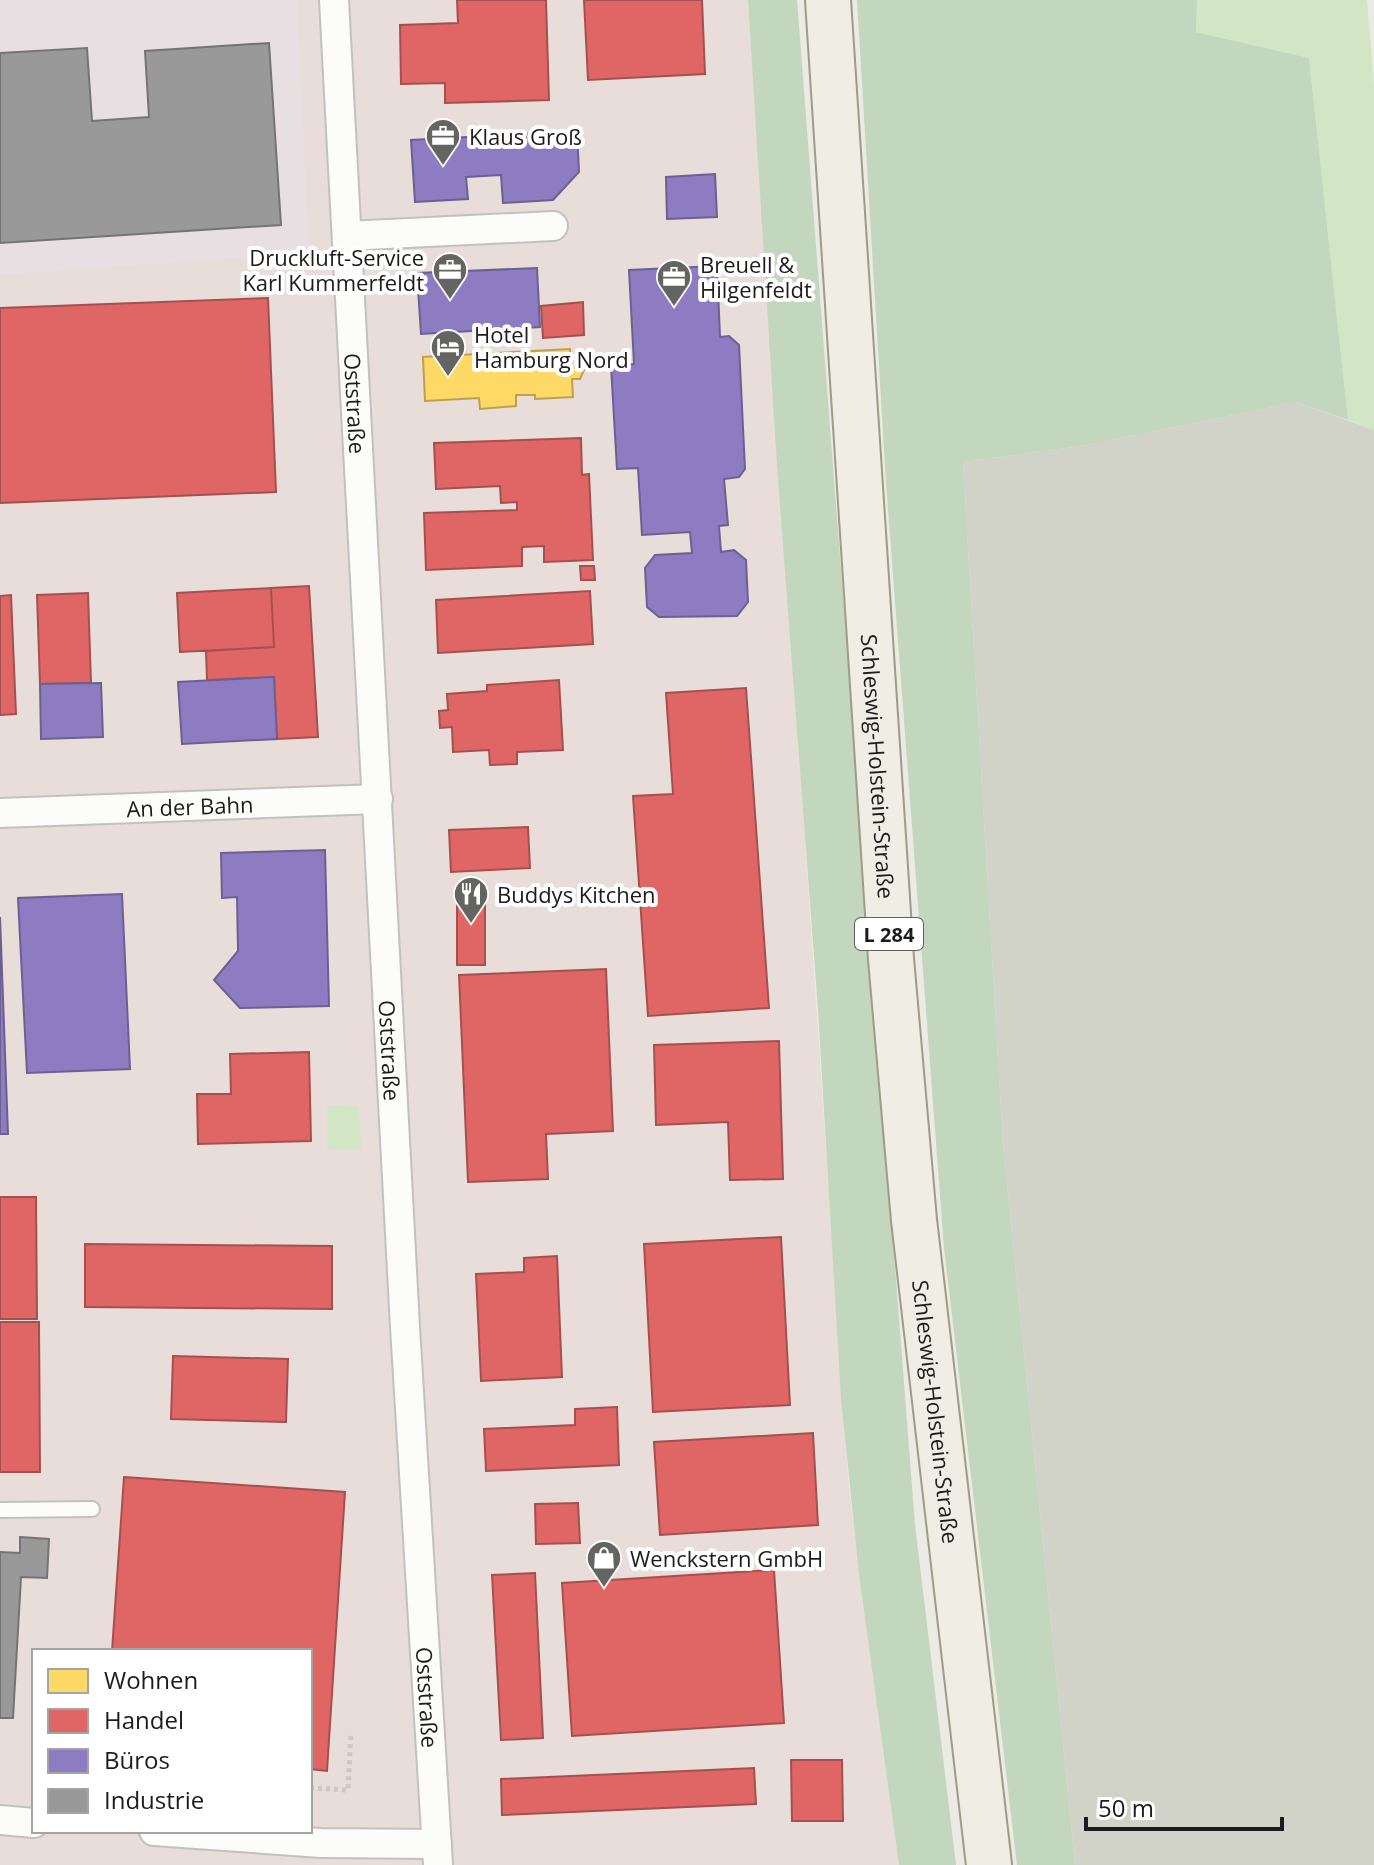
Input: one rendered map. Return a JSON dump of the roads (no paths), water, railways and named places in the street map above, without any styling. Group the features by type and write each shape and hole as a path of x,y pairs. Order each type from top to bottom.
{"main road":[{"name":"Schleswig-Holstein-Straße","path":"828,0 891,959 914,1220 989,1865"}],"street":[{"name":"Oststraße","path":"334,0 405,1327 438,1854"},
{"path":"347,236 553,226"},
{"name":"An der Bahn","path":"0,813 378,799"},
{"path":"0,1820 32,1823"},
{"path":"182,1833 438,1854"}],"lane":[{"path":"0,1510 92,1509"}],"place":[{"name":"Klaus Groß","path":"443,167"},
{"name":"Druckluft-Service Karl Kummerfeldt","path":"450,301"},
{"name":"Breuell & Hilgenfeldt","path":"674,308"},
{"name":"Hotel Hamburg Nord","path":"448,378"},
{"name":"Buddys Kitchen","path":"471,925"},
{"name":"Wenckstern GmbH","path":"604,1589"}]}
